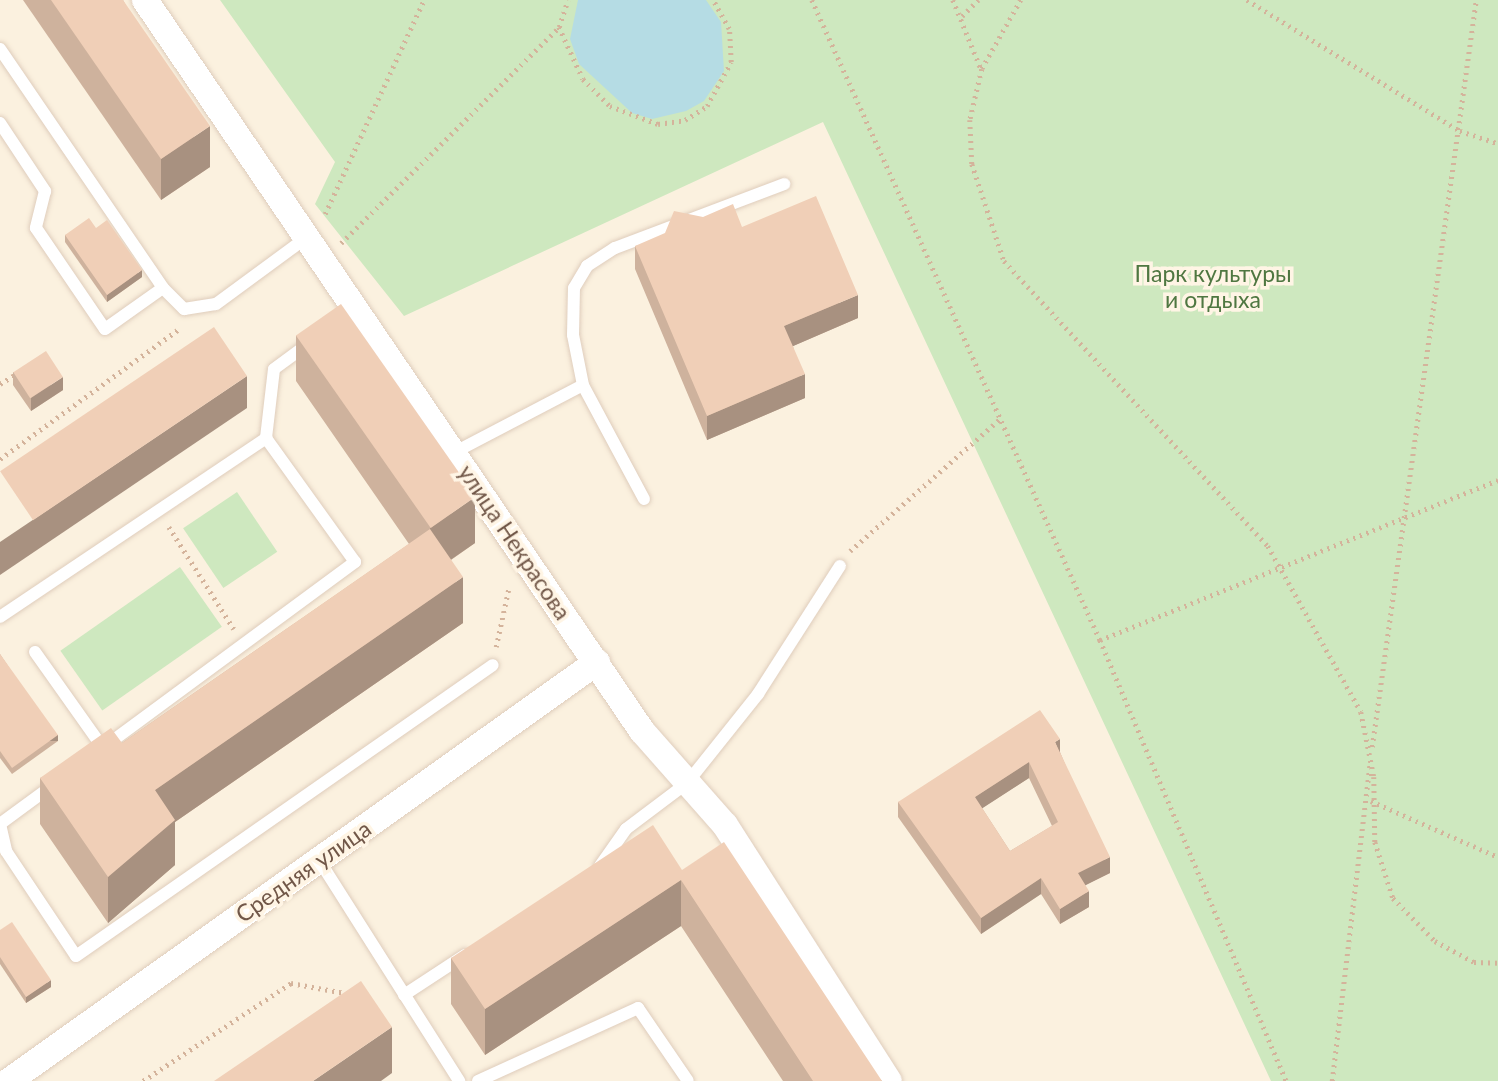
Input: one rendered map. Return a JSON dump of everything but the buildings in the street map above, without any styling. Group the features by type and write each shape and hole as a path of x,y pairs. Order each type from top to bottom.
{"street":[{"name":"улица Некрасова","path":"145,0 315,241 350,311 455,452 642,731 732,836 889,1081"},
{"name":"Средняя улица","path":"9,1081 597,662"}],"lane":[{"path":"0,49 163,288 184,309 202,311 315,241"},
{"path":"0,123 45,191 36,228 105,328 163,288"},
{"path":"644,499 583,384 573,335 574,289 587,266 669,223 784,184"},
{"path":"35,652 98,752 355,562 266,438 274,369 325,331"},
{"path":"455,452 583,384"},
{"path":"0,617 266,438"},
{"path":"589,873 626,828 687,783 758,694 840,566"},
{"path":"62,778 0,823 6,851 76,956 493,665"},
{"path":"319,860 459,1081"},
{"path":"404,995 474,949"},
{"path":"478,1081 638,1008 688,1081"}],"path":[{"path":"315,241 424,0"},
{"path":"315,241 559,27 568,0"},
{"path":"559,27 583,79 610,106 658,124 685,120 707,106 731,62 729,29 713,0"},
{"path":"812,0 1100,640 1286,1081"},
{"path":"953,0 982,69"},
{"path":"962,16 978,0"},
{"path":"1021,0 982,69 969,144 1004,261 1280,566 1356,701 1371,751 1373,802 1381,871 1393,898 1435,941 1474,962 1498,962"},
{"path":"1247,0 1460,131 1498,143"},
{"path":"1332,1081 1371,751 1460,131 1476,0"},
{"path":"0,459 202,311"},
{"path":"0,384 20,371"},
{"path":"840,566 861,536 1001,418"},
{"path":"1100,640 1405,514 1498,480"},
{"path":"160,514 244,645"},
{"path":"493,665 517,547"},
{"path":"1367,800 1498,857"},
{"path":"143,1081 290,983 357,995"}],"green space":[{"name":"Парк культуры и отдыха","path":"220,0 1498,0 1498,1081 1271,1081 823,122 404,316 315,204 335,162"},
{"path":"237,492 277,552 223,588 183,528"},
{"path":"180,567 222,627 102,711 60,651"}],"water":[{"path":"578,0 706,0 721,22 724,71 704,101 686,111 652,119 632,113 579,64 570,39"}]}
